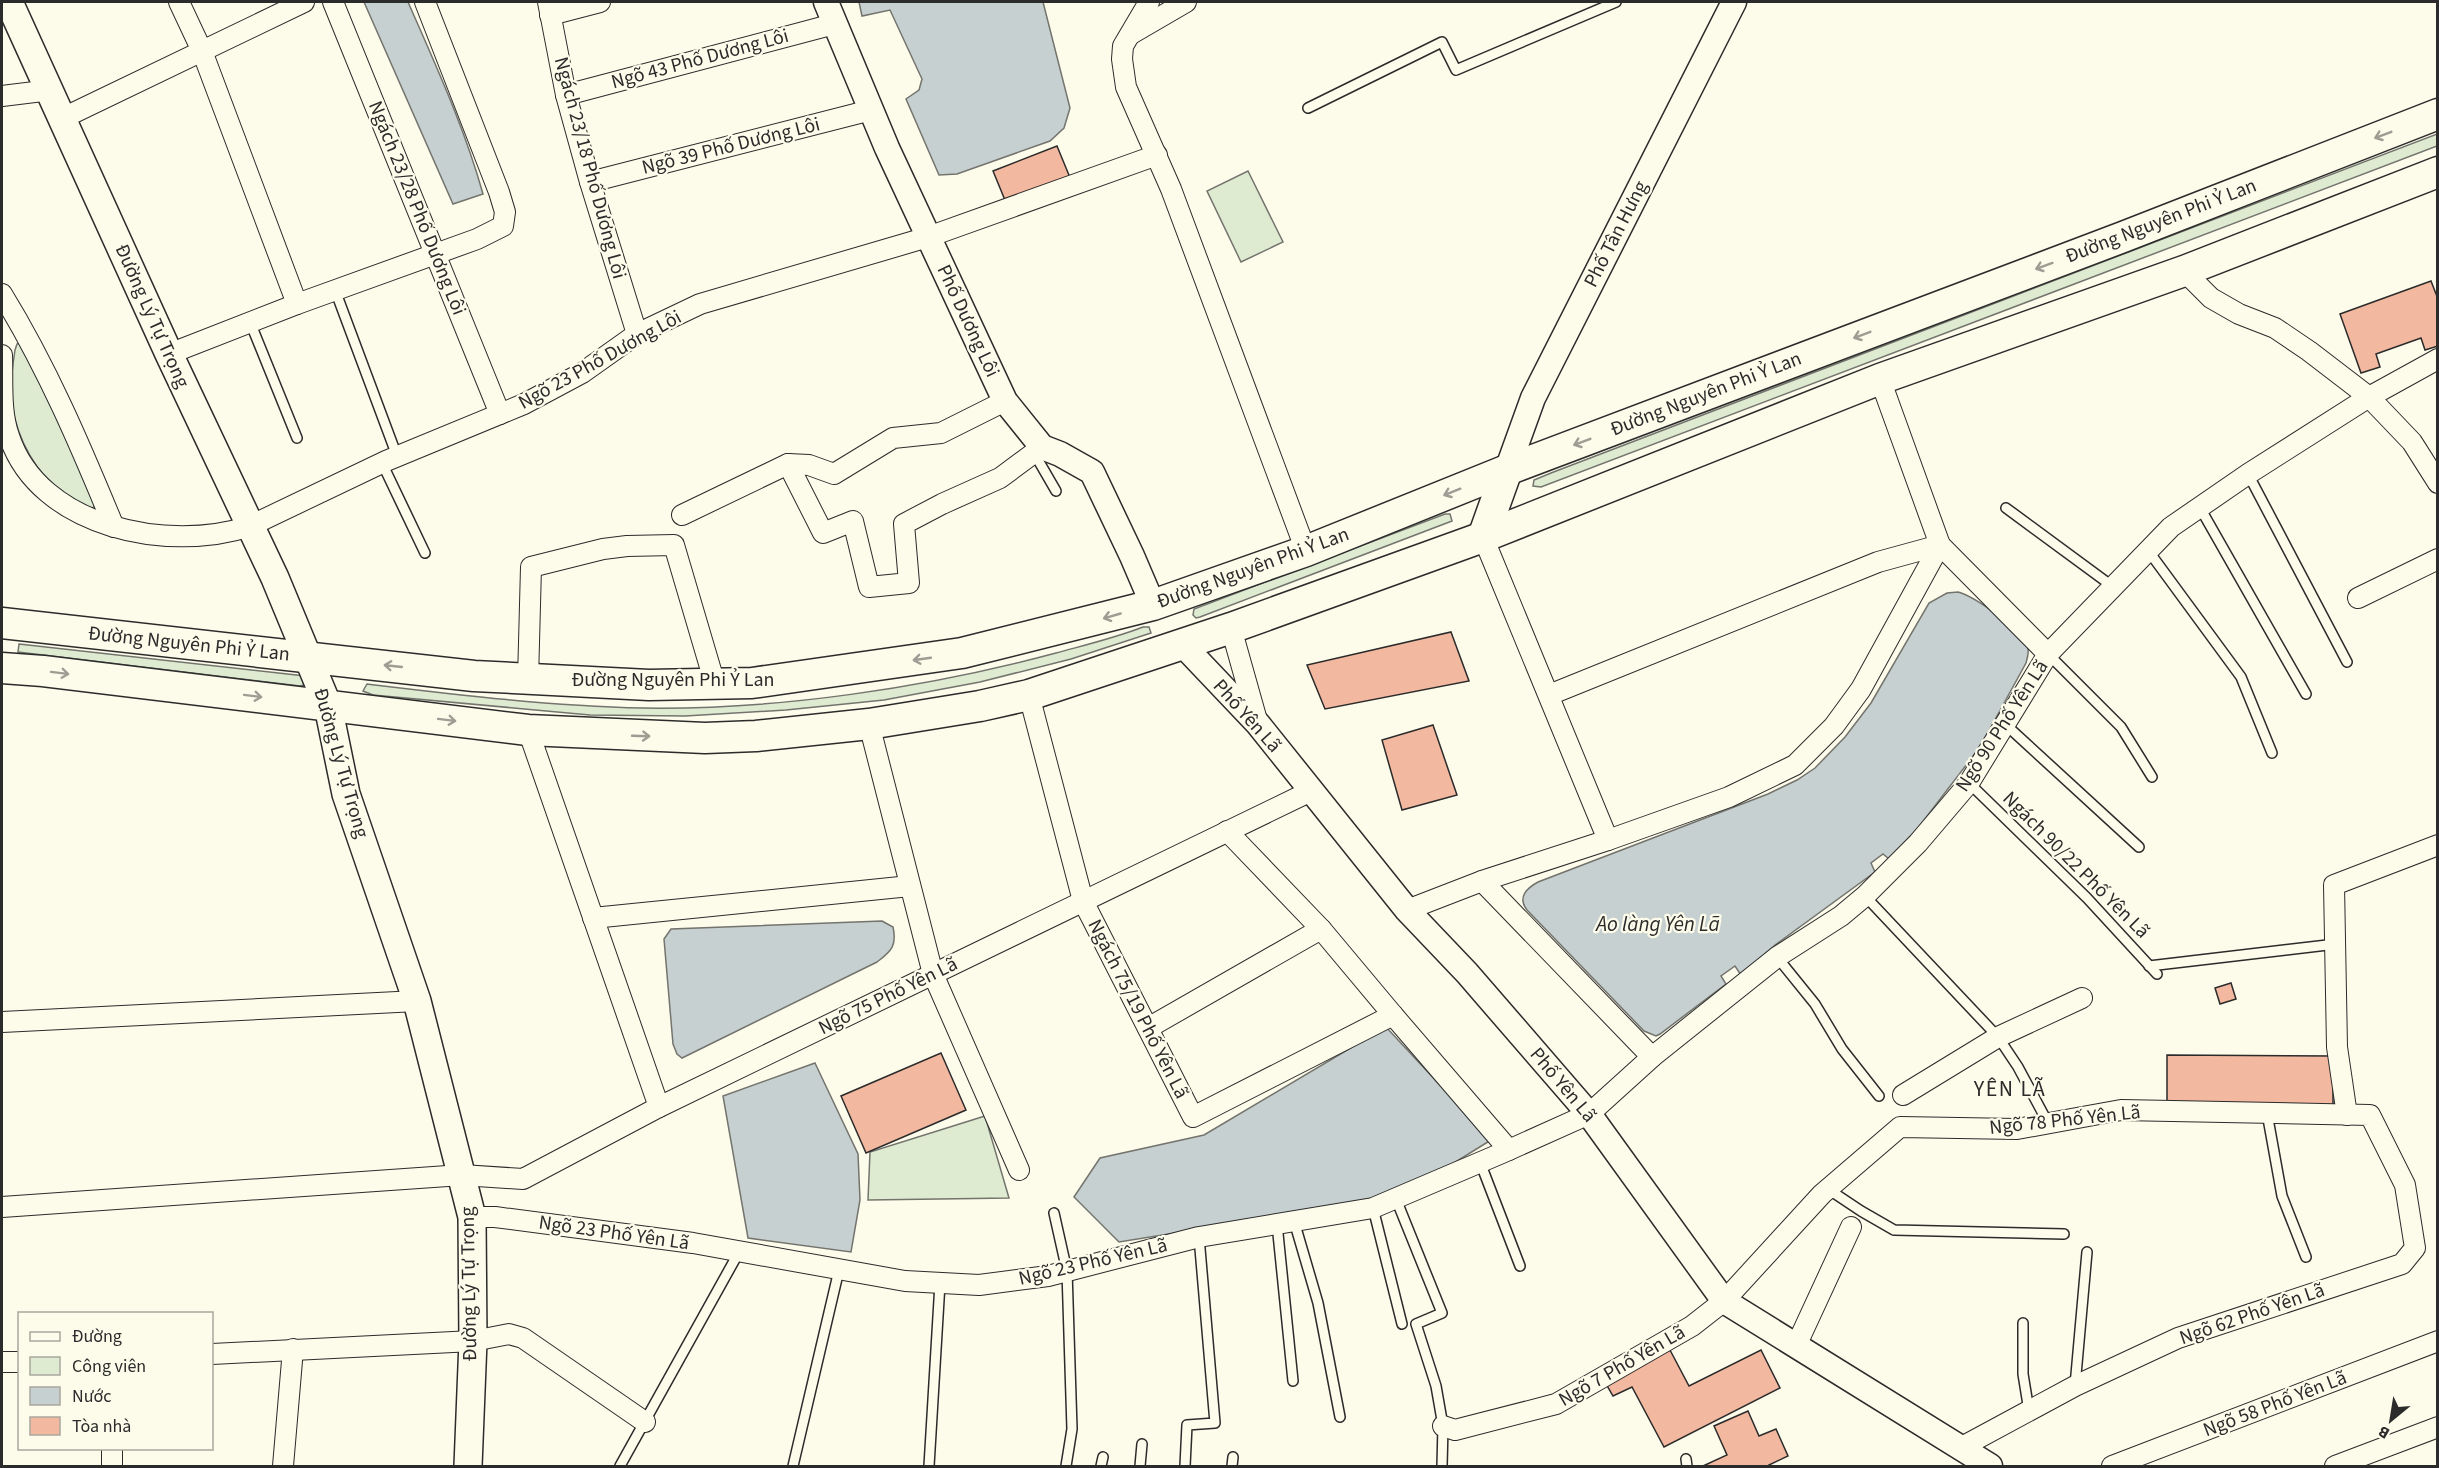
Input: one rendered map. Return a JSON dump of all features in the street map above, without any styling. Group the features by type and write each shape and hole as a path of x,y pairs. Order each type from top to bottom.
{"main road":[{"name":"Đường Lý Tự Trọng","path":"9,2 51,90 169,354 275,578 328,706 346,794 417,1001 472,1217 472,1341 468,1467"},
{"name":"Đường Nguyên Phi Ỷ Lan","path":"2,623 474,676 648,685 752,683 962,653 1153,605 1306,551 1507,470 2112,241 2438,114"},
{"path":"2,668 43,671 528,730 580,734 705,738 756,736 869,724 980,706 1029,695 1232,628 1483,537 1880,379 2184,271 2438,172"},
{"path":"1483,537 1507,470"},
{"path":"1153,605 1182,644"}],"street":[{"path":"179,2 202,51 297,304"},
{"path":"63,118 304,2"},
{"name":"Ngách 23/28 Phố Dương Lôi","path":"333,2 500,414"},
{"path":"169,354 297,304 477,239 503,226 505,212 472,118 425,2"},
{"path":"549,8 600,2"},
{"path":"1149,2 1123,46 1122,59 1126,87 1157,155 1306,551"},
{"path":"1129,35 1186,2"},
{"name":"Phố Tân Hưng","path":"1507,470 1533,398 1734,2"},
{"name":"Ngách 23/18 Phố Dương Lôi","path":"549,8 566,95 637,334"},
{"name":"Ngõ 43 Phố Dương Lôi","path":"566,95 830,13"},
{"name":"Phố Dương Lôi","path":"830,13 928,237 1005,401 1038,450 1060,454 1092,472 1153,605"},
{"path":"2,96 51,90"},
{"name":"Ngõ 39 Phố Dương Lôi","path":"590,182 871,110"},
{"name":"Ngõ 23 Phố Dương Lôi","path":"2,355 6,425 12,443 28,470 48,493 88,519 139,533 204,536 228,534 250,526 390,460 524,404 582,373 637,334 700,304 928,237 1157,155"},
{"path":"2184,271 2211,298 2239,314 2275,328 2369,397 2412,442 2438,483"},
{"path":"2,294 32,343 114,527"},
{"name":"Ngõ 90 Phố Yên Lã","path":"1589,1114 1652,1057 1777,957 1840,916 1865,896 1918,843 1969,783 2048,654 2147,549 2171,527 2199,506 2369,397 2438,359"},
{"path":"1880,379 1940,545 2048,654"},
{"path":"682,515 788,464 809,465 834,474 893,438 941,433 1005,401"},
{"path":"788,464 823,533 853,521 869,587 909,583 904,524 1000,478 1038,450"},
{"path":"1483,537 1608,840"},
{"path":"528,680 531,567 603,549 675,545 715,684"},
{"path":"1549,695 1878,562 1940,545"},
{"path":"1407,910 1482,881 1729,797 1795,765 1834,726 1861,689 1940,545"},
{"path":"2358,598 2438,560"},
{"path":"1232,628 1258,724"},
{"name":"Phố Yên Lã","path":"1182,644 1258,724 1407,910 1467,973 1589,1114 1724,1302 1971,1459"},
{"name":"Ngách 75/19 Phố Yên Lã","path":"1029,695 1083,901 1193,1117 1393,1015"},
{"path":"869,724 933,974 1019,1170"},
{"path":"528,730 659,1107"},
{"name":"Ngõ 75 Phố Yên Lã","path":"2,1207 462,1175 523,1179 659,1107 1311,791"},
{"path":"1227,831 1321,929 1509,1150"},
{"path":"2347,1114 2337,1047 2334,885 2438,845"},
{"path":"1482,881 1652,1057"},
{"path":"593,918 910,886"},
{"path":"1148,1028 1321,929"},
{"path":"1903,1095 1998,1037 2082,998"},
{"path":"2,1022 417,1001"},
{"name":"Ngõ 78 Phố Yên Lã","path":"1724,1302 1771,1247 1828,1189 1900,1127 2017,1129 2121,1110 2370,1115"},
{"name":"Ngõ 23 Phố Yên Lã","path":"472,1217 507,1218 739,1252 905,1281 979,1285 1048,1276 1199,1237 1373,1208 1589,1114"},
{"name":"Ngõ 62 Phố Yên Lã","path":"1971,1459 2029,1411 2075,1386 2178,1338 2402,1264 2415,1248 2404,1185 2370,1115"},
{"path":"1796,1346 1851,1227"},
{"name":"Ngõ 7 Phố Yên Lã","path":"1443,1426 1455,1430 1556,1404 1692,1326 1724,1302"},
{"path":"213,1354 472,1341 509,1334 523,1338 645,1422"},
{"name":"Ngõ 58 Phố Yên Lã","path":"2112,1467 2438,1341"},
{"path":"283,1467 293,1349"},
{"path":"2,1362 18,1362"},
{"path":"2336,1467 2438,1427"},
{"path":"112,1450 112,1467"}],"lane":[{"path":"1308,108 1442,42 1456,70 1616,2"},
{"path":"335,290 390,460 424,553"},
{"path":"250,322 297,438"},
{"path":"1038,450 1056,491"},
{"path":"2248,474 2346,662"},
{"path":"2199,506 2306,694"},
{"path":"2006,508 2112,586"},
{"path":"2147,549 2241,677 2272,753"},
{"path":"2048,654 2121,728 2152,777"},
{"path":"2006,725 2139,847"},
{"name":"Ngách 90/22 Phố Yên Lã","path":"1969,783 2087,898 2157,974"},
{"path":"1865,896 1998,1037 2018,1067 2048,1123"},
{"path":"2149,966 2336,944"},
{"path":"1777,957 1815,1004 1842,1049 1879,1096"},
{"path":"2267,1113 2282,1196 2306,1257"},
{"path":"1480,1162 1521,1266"},
{"path":"1828,1189 1894,1230 2064,1234"},
{"path":"1396,1198 1442,1313 1416,1324 1436,1386 1443,1426 1442,1467"},
{"path":"1373,1208 1402,1324"},
{"path":"1054,1213 1067,1271 1072,1429 1066,1467"},
{"path":"1286,1223 1293,1381"},
{"path":"1286,1223 1318,1303 1340,1417"},
{"path":"1185,1467 1187,1425 1215,1423 1199,1237"},
{"path":"620,1467 739,1252"},
{"path":"2075,1386 2087,1252"},
{"path":"793,1467 839,1270"},
{"path":"929,1467 940,1283"},
{"path":"2023,1323 2023,1374 2029,1411"},
{"path":"1140,1467 1142,1444"}],"green space":[{"path":"2437,134 2437,146 1541,487 1533,486 1534,480 1551,473"},
{"path":"1248,171 1283,242 1241,262 1207,191"},
{"path":"21,342 32,357 93,500 95,506 92,508 75,504 45,477 18,431 11,391 15,350 17,344"},
{"path":"1450,514 1452,521 1200,617 1196,618 1193,615 1194,609"},
{"path":"1149,627 1151,633 1071,659 980,682 884,700 786,710 685,716 590,715 373,695 363,691 367,684 539,702 643,708 694,708 798,701 955,677 1056,653"},
{"path":"19,644 305,676 308,684 300,686 18,652"},
{"path":"985,1116 1009,1198 868,1200 870,1152"}],"water":[{"path":"364,2 408,2 458,120 483,194 453,204"},
{"path":"859,2 1043,2 1070,108 1064,128 1050,141 957,174 939,175 906,99 919,90 922,79 890,10 862,16"},
{"name":"Ao làng Yên Lã","path":"1958,592 1987,607 2009,624 2025,641 2028,651 2026,663 1980,747 1918,828 1889,859 1883,854 1871,863 1875,872 1775,945 1741,975 1735,966 1721,976 1726,984 1660,1034 1656,1036 1644,1031 1527,910 1523,901 1525,893 1538,882 1768,794 1815,768 1845,737 1871,703 1929,603 1947,593"},
{"path":"882,921 893,927 894,943 890,951 877,962 682,1058 677,1054 673,1044 664,939 671,929"},
{"path":"1386,1027 1491,1140 1399,1197 1119,1242 1074,1197 1100,1158 1204,1135"},
{"path":"815,1063 858,1154 860,1200 851,1252 748,1238 723,1096"}],"building":[{"path":"1057,146 1071,180 1007,205 993,171"},
{"path":"2431,281 2438,299 2438,346 2425,350 2421,338 2376,354 2380,367 2361,373 2340,314"},
{"path":"1451,632 1469,681 1325,709 1307,665"},
{"path":"1433,725 1457,795 1402,810 1382,740"},
{"path":"2231,983 2236,999 2220,1004 2215,988"},
{"path":"941,1053 966,1110 866,1153 841,1096"},
{"path":"2167,1055 2333,1056 2333,1110 2167,1104"},
{"path":"1670,1350 1689,1386 1761,1350 1780,1388 1664,1447 1632,1387 1613,1396 1605,1382"},
{"path":"1748,1411 1759,1436 1776,1429 1788,1456 1770,1466 1703,1466 1727,1455 1714,1426"}],"district":[{"name":"YÊN LÃ","path":"2010,1089"}]}
